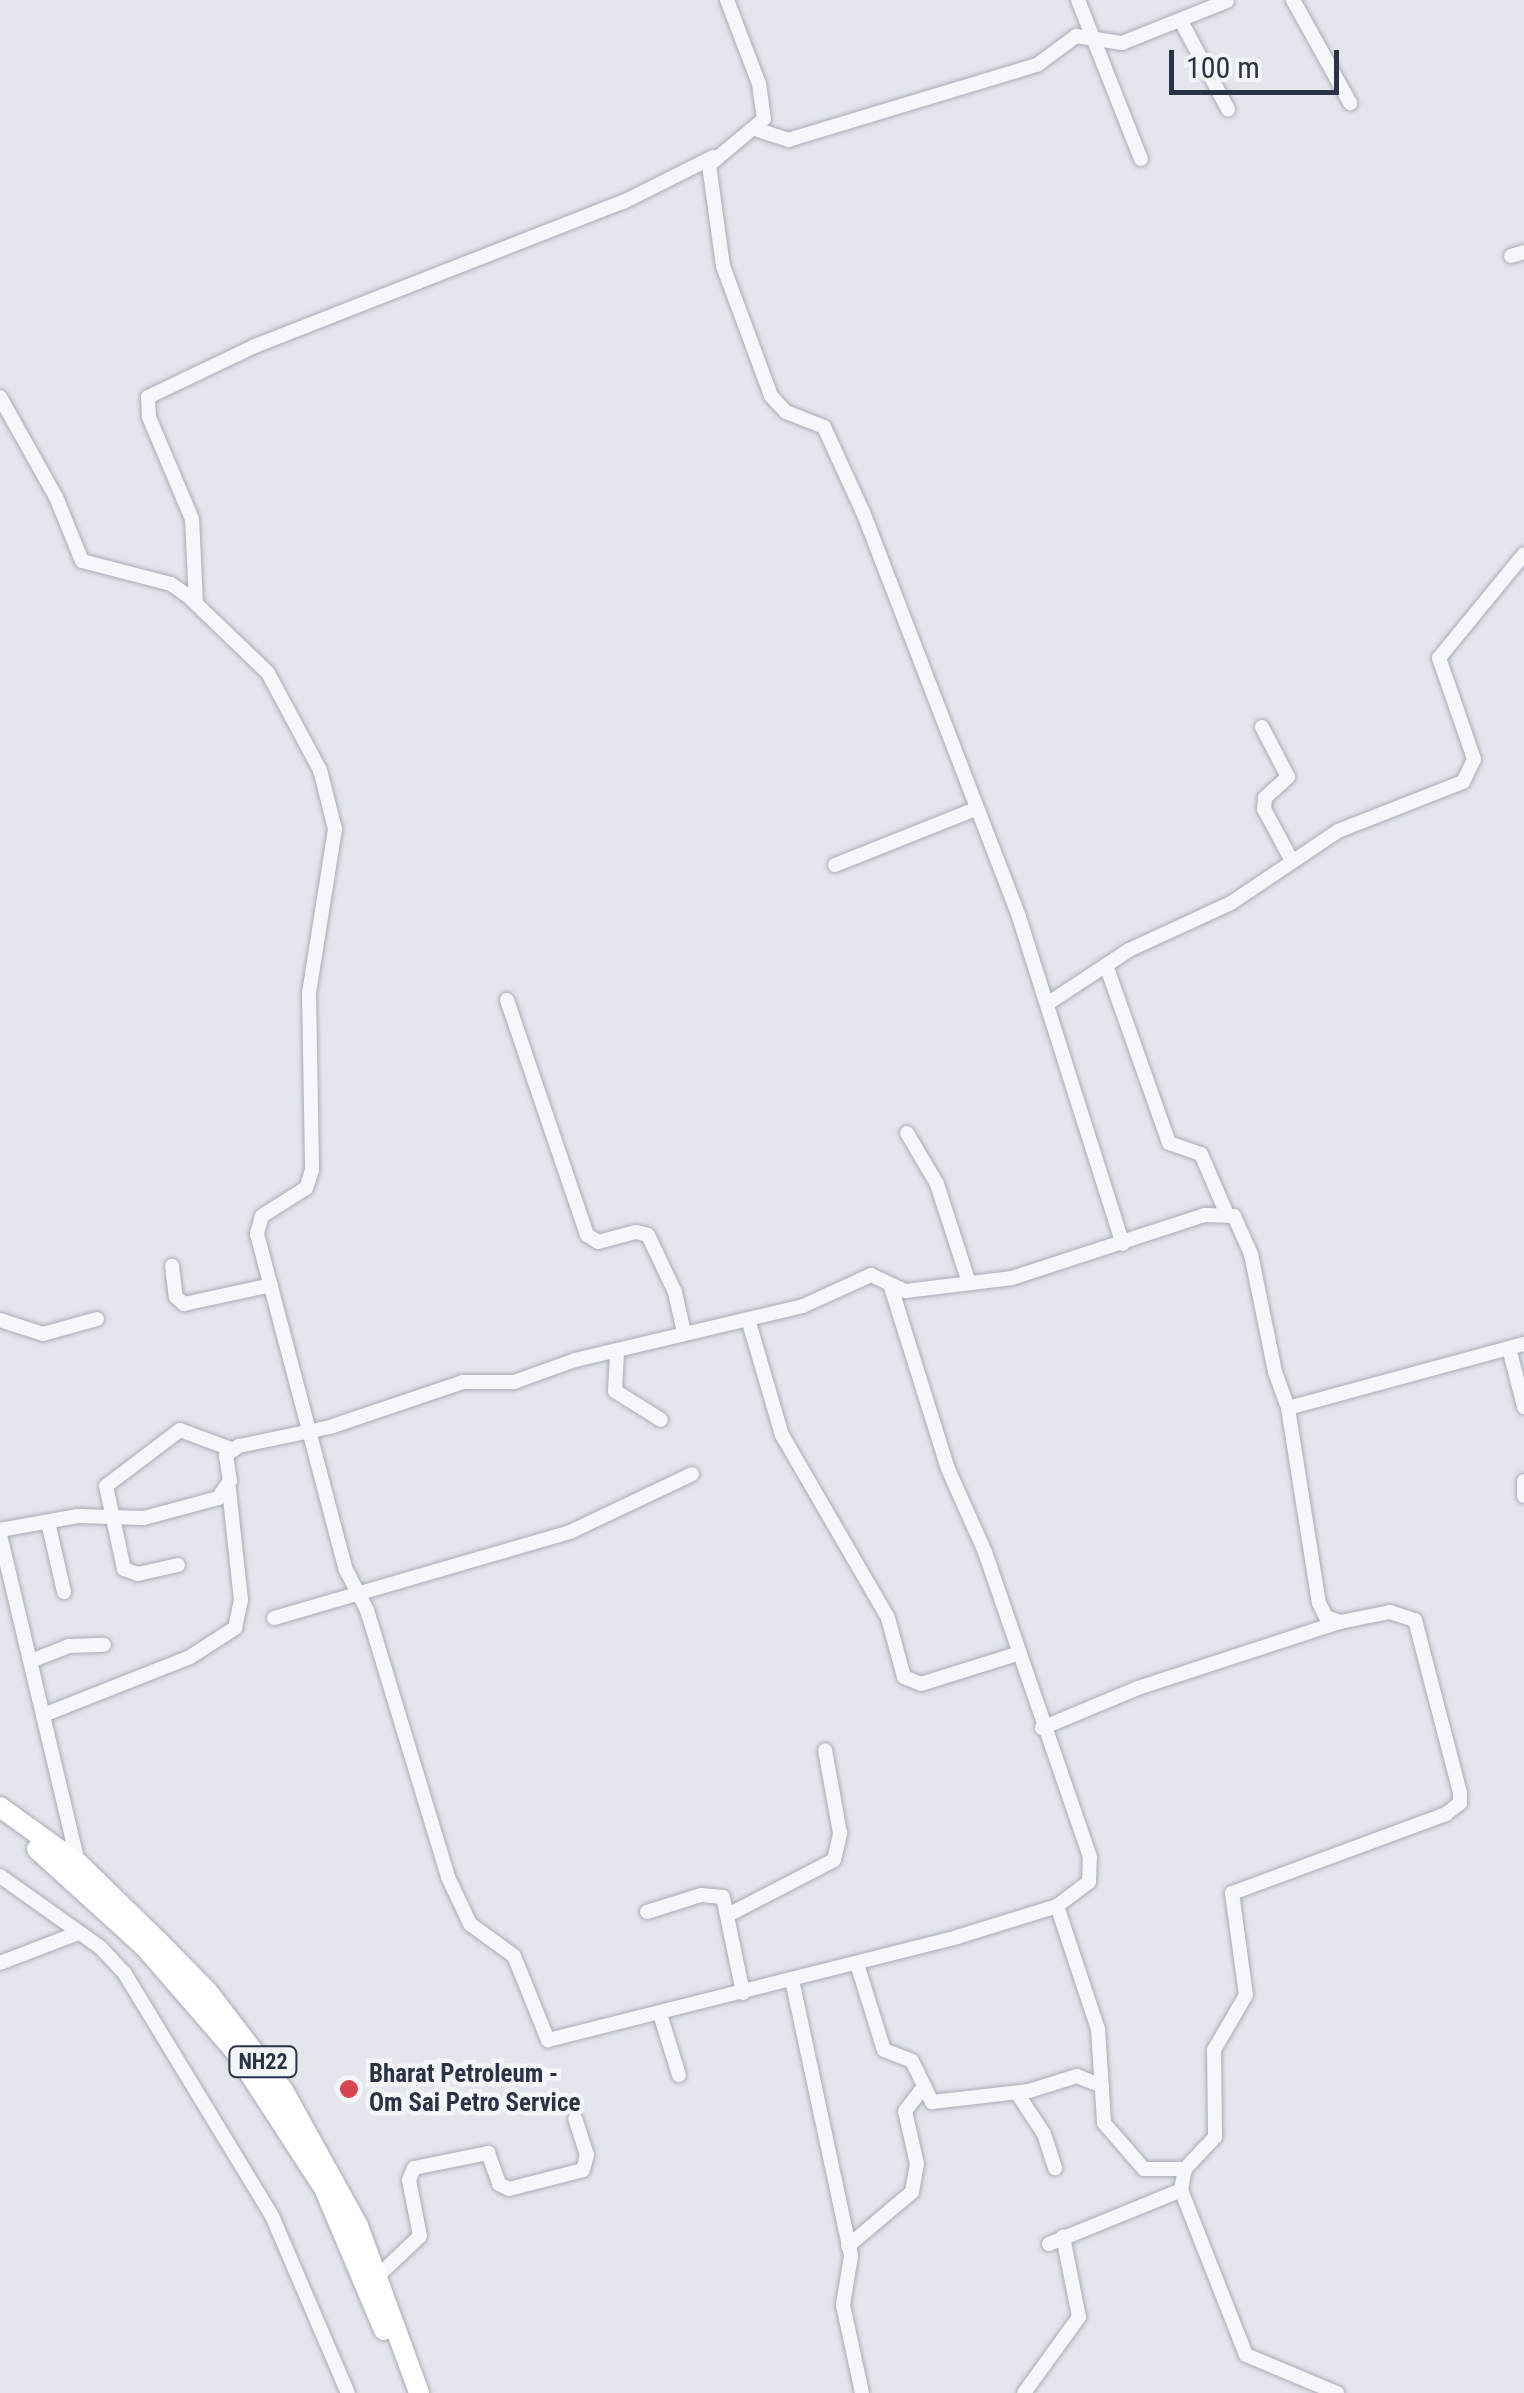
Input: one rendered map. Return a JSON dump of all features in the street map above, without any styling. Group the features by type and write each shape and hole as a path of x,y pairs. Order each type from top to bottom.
{"highway":[{"name":"NH22","path":"0,1807 78,1864 208,1992 274,2077 336,2178 380,2274 420,2393"},
{"name":"NH22","path":"0,1823 49,1858 158,1960 284,2119 356,2257 406,2393"}],"street":[{"path":"196,603 192,519 149,417 148,397 269,340 624,202 718,155 758,130 764,119 758,84 727,0"},
{"path":"1078,0 1141,160"},
{"path":"1293,0 1350,103"},
{"path":"758,130 781,141 854,122 1037,65 1076,36 1090,36 1115,45 1182,23 1227,1"},
{"path":"1182,23 1228,108"},
{"path":"718,155 706,177 725,272 778,406 824,427 835,446 976,808 1047,1004 1123,1244"},
{"path":"0,397 56,497 82,560 171,584 196,603 256,658 280,690 320,770 334,829 310,993 312,1170 306,1188 256,1224 356,1591 448,1877 470,1924 514,1956 542,2038 557,2040 857,1964 1057,1906 1089,1882 1090,1857 1042,1728 986,1552 948,1469 891,1286"},
{"path":"1047,1004 1106,965 1231,903 1363,818 1468,778 1471,747 1440,658 1524,554"},
{"path":"1262,726 1288,778 1263,804 1292,861"},
{"path":"835,865 976,808"},
{"path":"1106,965 1170,1143 1200,1154 1226,1212 1241,1226 1251,1254 1274,1372 1288,1408 1314,1586 1326,1617 1340,1622"},
{"path":"507,1000 587,1235 598,1242 636,1232 648,1235 675,1292 684,1332"},
{"path":"907,1133 937,1184 969,1284"},
{"path":"178,1564 130,1574 110,1518 110,1480 173,1432 187,1430 231,1449 312,1432 463,1382 514,1382 684,1332 814,1302 871,1275 891,1286 969,1284 1045,1270 1226,1212"},
{"path":"172,1266 174,1291 184,1304 271,1285"},
{"path":"0,1320 44,1334 97,1319"},
{"path":"748,1319 782,1436 888,1618 904,1676 921,1684 1017,1654"},
{"path":"1288,1408 1516,1346 1524,1408"},
{"path":"617,1352 616,1390 660,1420"},
{"path":"46,1714 190,1658 235,1628 241,1600 229,1489 231,1449"},
{"path":"274,1618 356,1591 417,1581 518,1543 570,1532 692,1474"},
{"path":"1524,1482 1524,1496"},
{"path":"78,1864 46,1714 0,1532 48,1522 144,1518 218,1498 229,1489"},
{"path":"48,1522 64,1592"},
{"path":"1042,1728 1138,1688 1340,1622 1390,1612 1415,1620 1460,1803 1446,1814 1254,1879 1232,1893 1246,1995 1214,2050 1215,2137 1184,2169 1181,2190 1246,2355 1337,2393"},
{"path":"31,1662 69,1646 104,1645"},
{"path":"728,1915 834,1860 840,1833 825,1750"},
{"path":"0,1876 78,1933 125,1974 272,2216 348,2393"},
{"path":"647,1912 711,1894 723,1897 742,1993"},
{"path":"1057,1906 1098,2029 1104,2123 1135,2163 1184,2169"},
{"path":"0,1963 78,1933"},
{"path":"857,1964 880,2044 912,2061 932,2102 1017,2092 1078,2076 1102,2086"},
{"path":"792,1980 848,2246 852,2278 843,2305 862,2393"},
{"path":"660,2014 679,2075"},
{"path":"848,2246 912,2192 918,2164 905,2111 923,2088"},
{"path":"1017,2092 1044,2134 1054,2168"},
{"path":"380,2274 420,2236 409,2180 414,2168 488,2154 499,2184 508,2189 584,2170 587,2155 575,2119"},
{"path":"1048,2244 1181,2190"},
{"path":"1024,2393 1079,2317 1064,2237"}],"place":[{"name":"Bharat Petroleum - Om Sai Petro Service","path":"349,2089"}]}
